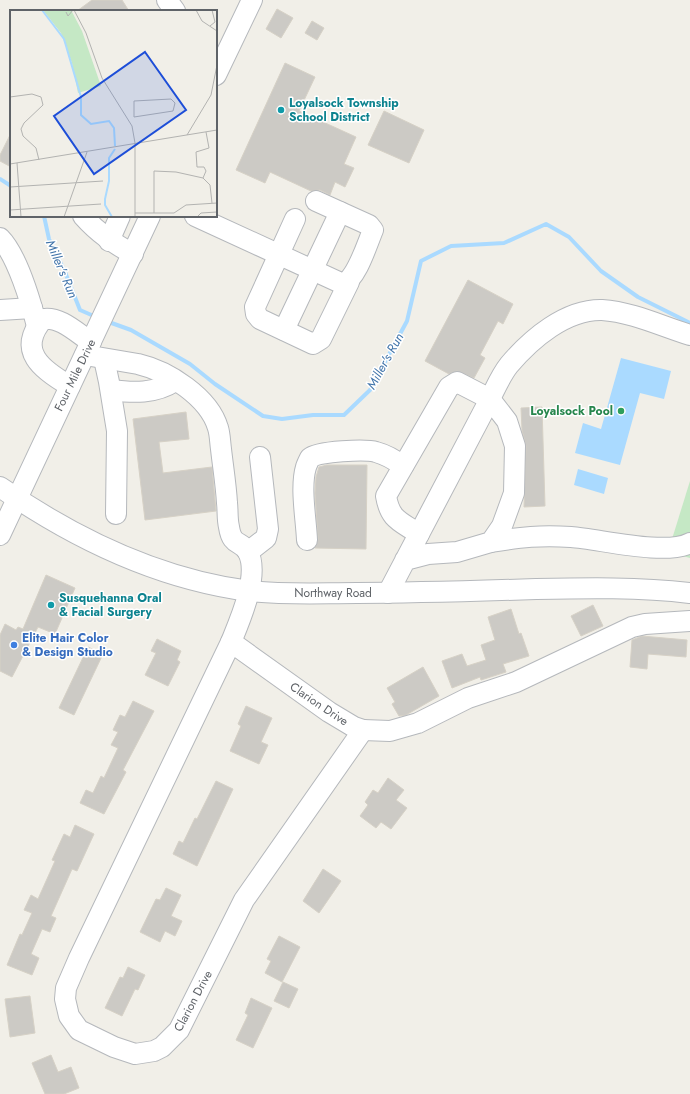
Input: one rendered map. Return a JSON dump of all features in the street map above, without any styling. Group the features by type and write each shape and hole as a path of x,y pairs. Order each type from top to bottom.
{"street":[{"path":"167,0 174,10"},
{"path":"217,70 252,0"},
{"path":"295,219 255,307 256,314 260,319 313,344 321,339 349,282 354,275 372,230 369,225 316,201"},
{"path":"284,330 340,212"},
{"path":"84,217 93,228 109,241 133,254"},
{"path":"109,241 120,217"},
{"name":"Four Mile Drive","path":"0,534 18,499 70,386 94,347 108,306 150,217"},
{"path":"197,217 343,284 349,282"},
{"path":"0,238 15,263 35,317 33,357 39,365 70,386"},
{"path":"0,310 60,321 94,347 140,365 175,381 205,403 218,428 228,504 228,526 231,536 236,544 243,546 248,552 266,538 268,529 260,457"},
{"path":"388,593 490,399 499,379 522,351 538,337 579,312 602,310 628,315 690,335"},
{"path":"94,347 111,390 117,431 116,514"},
{"path":"111,390 134,394 168,386 175,381"},
{"path":"419,534 393,517 388,509 386,496 449,387 457,382 490,399 507,421 515,446 514,492 502,526 492,542"},
{"path":"307,540 304,479 306,466 311,458 319,454 349,451 375,452 389,456 403,466"},
{"name":"Northway Road","path":"0,487 100,546 139,563 173,575 250,591 292,594 622,588 690,593"},
{"path":"405,560 428,554 457,552 492,542 532,535 573,537 661,548 685,546 690,543"},
{"name":"Clarion Drive","path":"231,642 329,712 354,727 363,730 244,900 192,1006 171,1040 154,1052 135,1054 114,1048 84,1033 76,1026 69,1016 65,999 66,988 231,642 244,611 250,591 251,562 248,552"},
{"path":"363,730 390,731 418,723 468,698 516,682 583,649 632,628 645,624 690,621"}],"green space":[{"path":"690,481 690,558 668,552"}],"water":[{"name":"Loyalsock Pool","path":"621,358 671,371 664,399 640,393 620,465 575,453 583,423 601,429"},
{"path":"578,469 608,478 604,494 574,485"}],"building":[{"path":"92,0 122,0 128,10 78,10"},
{"path":"277,9 293,18 281,38 266,29"},
{"path":"312,21 324,28 317,40 305,33"},
{"path":"285,63 315,77 299,111 356,137 344,164 354,168 345,187 335,182 330,195 320,190 311,191 270,172 265,183 236,170"},
{"path":"384,111 424,130 409,163 368,145"},
{"path":"10,135 10,166 0,161 0,155"},
{"path":"468,280 513,304 503,324 498,321 480,355 485,358 474,378 457,371 449,374 425,361"},
{"path":"542,407 545,506 524,507 526,446 522,430 521,408"},
{"path":"186,412 189,439 159,442 163,473 212,467 216,511 145,520 133,419"},
{"path":"327,465 367,465 366,549 315,548 318,539 315,493 316,477 319,467"},
{"path":"46,575 75,588 55,634 38,627 12,677 0,671 0,635 5,624 16,630 18,627 23,629"},
{"path":"593,605 603,626 581,636 571,616"},
{"path":"511,609 519,634 521,633 529,656 503,664 506,672 481,680 480,677 452,688 442,661 462,654 467,666 486,660 481,645 495,640 488,617"},
{"path":"642,636 687,640 686,657 648,654 647,669 630,667 632,640"},
{"path":"157,639 181,651 177,660 180,662 168,686 145,675 156,653 151,651"},
{"path":"88,647 103,654 74,715 59,708"},
{"path":"423,667 439,696 406,715 399,716 392,704 395,702 387,688"},
{"path":"133,701 154,711 123,770 126,772 104,814 80,803 86,790 93,793 101,776 104,778 118,748 111,745 118,732 113,730 120,715 125,717"},
{"path":"246,706 272,718 261,742 268,745 259,764 230,751 241,726 238,724"},
{"path":"388,778 404,790 396,800 407,808 391,829 381,822 376,828 360,816 368,805 365,802 373,790 378,793"},
{"path":"216,781 233,789 197,866 173,854 179,841 183,843"},
{"path":"75,825 94,834 77,871 72,869 51,916 56,918 50,932 42,929 31,954 39,958 32,975 7,965 20,934 22,935 32,913 24,910 31,895 38,899 55,861 52,860 64,834 70,837"},
{"path":"323,869 341,881 319,913 303,901"},
{"path":"166,888 181,895 171,916 182,921 175,936 165,931 160,942 140,932 156,899 160,900"},
{"path":"279,936 300,947 282,982 265,973 271,961 267,959"},
{"path":"128,967 145,975 138,990 135,989 122,1016 105,1008 120,977 123,978"},
{"path":"283,982 298,989 289,1008 274,1001"},
{"path":"30,996 35,1033 10,1037 5,999"},
{"path":"251,998 272,1008 253,1048 236,1040 248,1015 245,1013"},
{"path":"51,1055 58,1072 71,1067 79,1088 64,1094 45,1094 32,1063"}],"waterway":[{"name":"Miller's Run","path":"0,179 10,185"},
{"name":"Miller's Run","path":"44,217 49,239 65,272 80,310 96,317"},
{"name":"Miller's Run","path":"106,321 131,330 190,364 215,384 263,416 282,419 313,415 344,415 370,390 407,321 421,261 451,246 504,243 546,224 569,237 601,271 638,297 690,323"}],"place":[{"name":"Loyalsock Township School District","path":"281,110"},
{"name":"Loyalsock Pool","path":"621,411"},
{"name":"Susquehanna Oral & Facial Surgery","path":"51,605"},
{"name":"Elite Hair Color & Design Studio","path":"14,645"}]}
